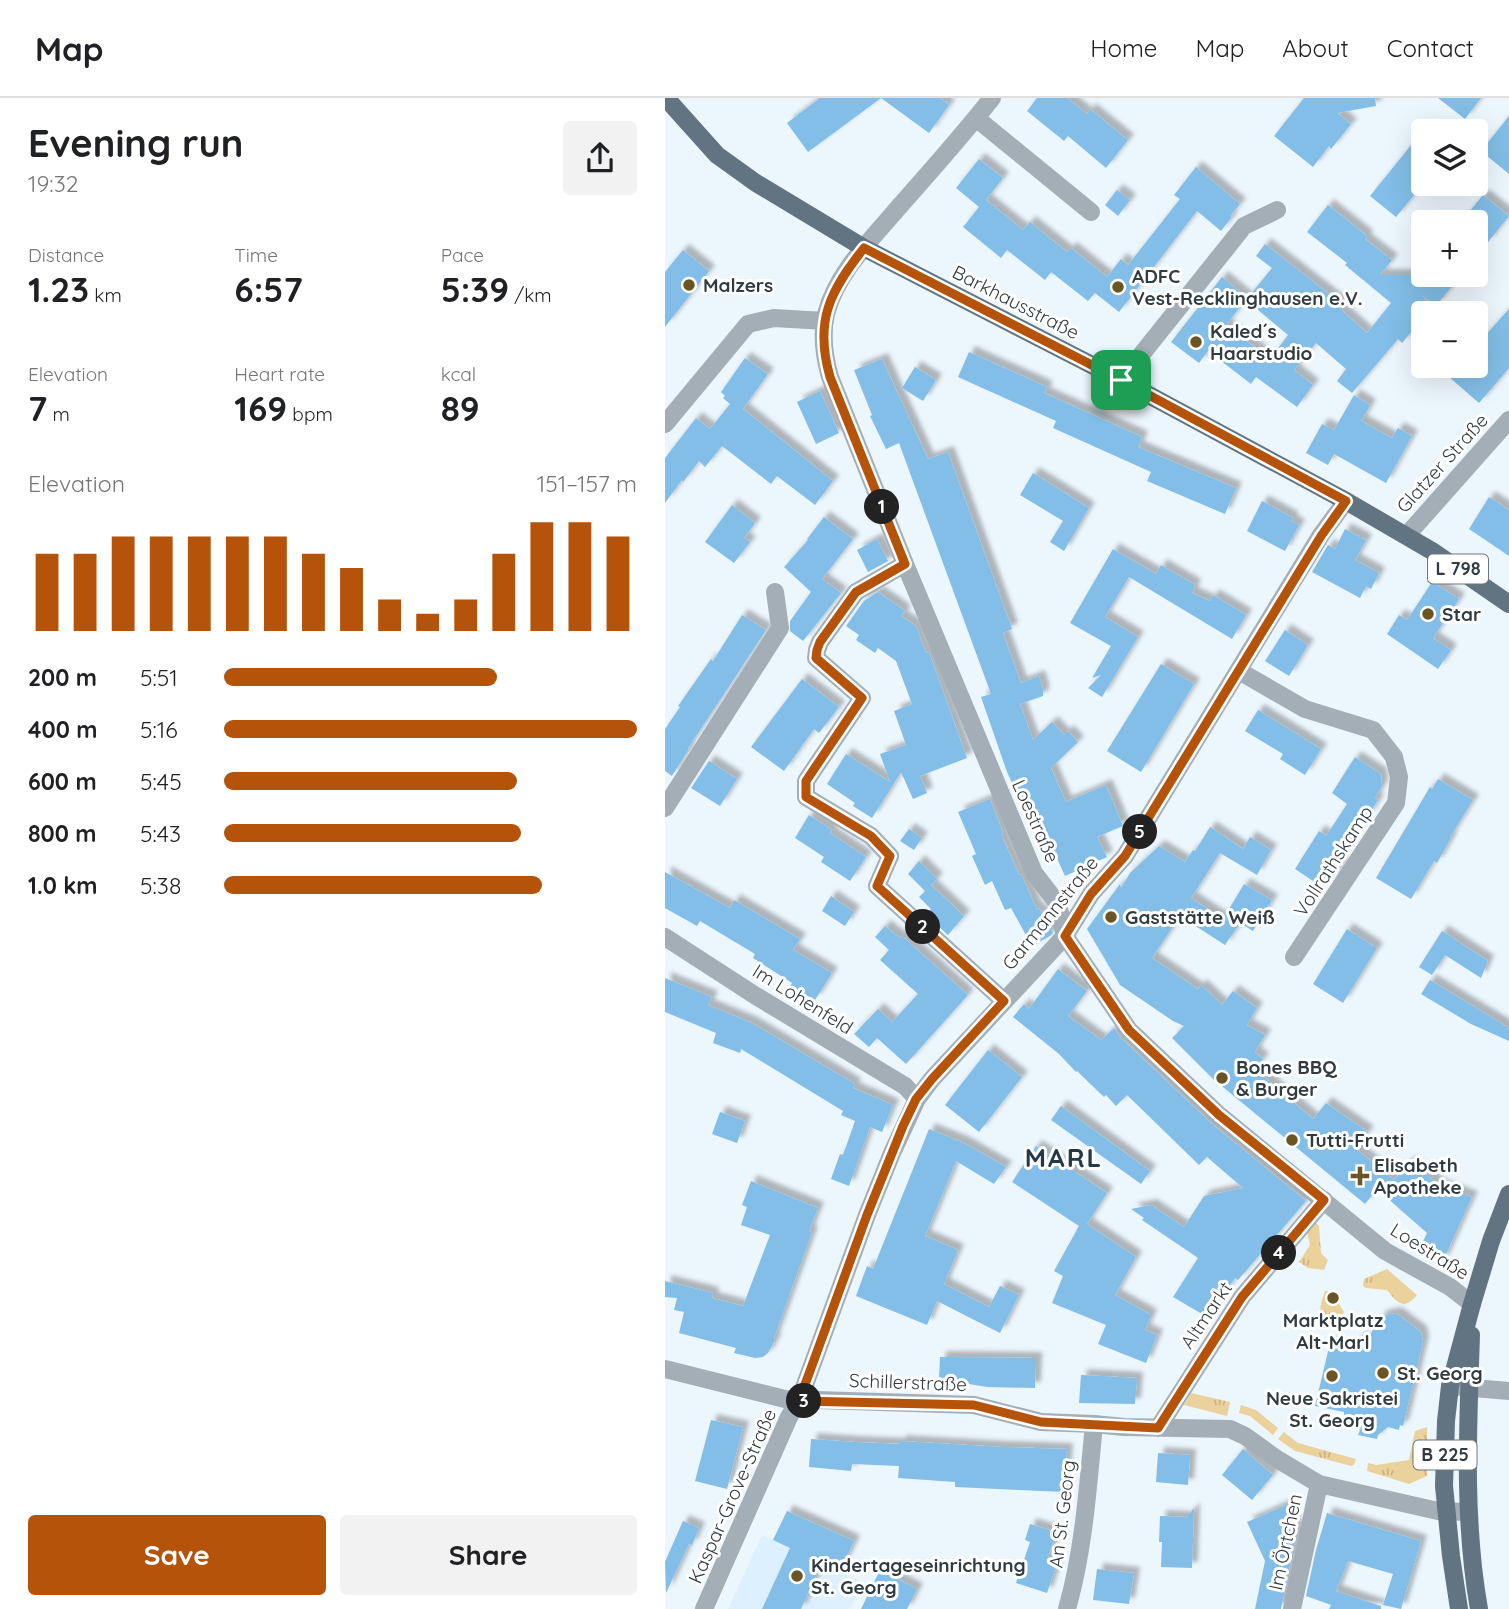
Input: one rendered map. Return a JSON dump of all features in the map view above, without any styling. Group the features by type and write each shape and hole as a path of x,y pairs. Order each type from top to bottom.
{"main road":[{"name":"Barkhausstraße","path":"666,98 717,155 756,183 864,248 1121,380 1346,501 1407,535 1509,604"},
{"name":"B 225","path":"1459,1609 1446,1512 1445,1454 1450,1386 1472,1304 1509,1194"},
{"name":"B 225","path":"1472,1304 1467,1449 1468,1512 1479,1609"}],"street":[{"name":"Loestraße","path":"992,98 864,248 839,282 830,302 823,342 830,377 1034,873 1058,904 1065,936 1129,1030 1219,1115 1385,1251 1450,1287 1472,1304"},
{"path":"976,118 1091,212"},
{"path":"1121,380 1244,226 1276,210"},
{"path":"665,424 748,324 774,318 825,321"},
{"name":"Glatzer Straße","path":"1407,535 1509,420"},
{"name":"Garmannstraße","path":"799,1401 867,1215 916,1099 1065,936 1091,894 1125,856 1321,536 1346,501"},
{"path":"905,564 856,592 820,642 816,658 862,698 806,781 806,797 871,836 890,856 877,886 1004,1001"},
{"path":"665,808 779,628 775,592"},
{"name":"Vollrathskamp","path":"1239,670 1305,709 1373,730 1394,757 1399,777 1396,803 1294,957"},
{"name":"Im Lohenfeld","path":"665,937 756,996 905,1086 916,1099"},
{"name":"Altmarkt","path":"1158,1428 1242,1297 1324,1200"},
{"name":"Schillerstraße","path":"665,1369 766,1396 799,1401 974,1405 1041,1422 1230,1429 1319,1484 1446,1512 1468,1512"},
{"path":"1450,1386 1509,1391"},
{"name":"Kaspar-Grove-Straße","path":"703,1609 799,1401"},
{"name":"An St. Georg","path":"1067,1609 1076,1578 1085,1522 1094,1424"},
{"name":"Im Örtchen","path":"1292,1609 1319,1484"}],"shaded area":[{"name":"Kindertageseinrichtung St. Georg","path":"762,1535 863,1582 850,1609 728,1609"}],"green space":[{"path":"1315,1222 1319,1226 1321,1253 1328,1260 1324,1270 1308,1268 1299,1262 1310,1245 1307,1232"},
{"path":"1387,1269 1417,1295 1408,1303 1394,1299 1387,1290 1363,1286 1364,1279"},
{"path":"1325,1291 1331,1291 1344,1312 1335,1326 1326,1328 1320,1310"},
{"path":"1191,1393 1230,1402 1227,1416 1184,1405"},
{"path":"1241,1405 1256,1410 1278,1428 1273,1435 1250,1416 1239,1413"},
{"path":"1427,1427 1427,1476 1409,1484 1367,1471 1368,1463 1376,1465 1409,1460 1415,1431"},
{"path":"1284,1432 1298,1443 1356,1459 1354,1465 1295,1451 1278,1439"}],"building":[{"path":"820,98 881,98 808,152 787,123"},
{"path":"881,98 940,98 949,105 929,133"},
{"path":"1037,98 1067,98 1087,114 1090,109 1128,140 1106,168 1068,136 1064,141 1027,111"},
{"path":"1304,98 1375,98 1376,106 1337,113 1351,124 1313,167 1274,136"},
{"path":"1438,98 1481,98 1465,119"},
{"path":"1509,116 1509,174 1488,157 1488,142"},
{"path":"1411,145 1411,196 1413,196 1396,217 1370,196"},
{"path":"979,159 1003,178 986,200 1023,230 1030,222 1067,252 1071,248 1107,277 1121,259 1128,265 1180,199 1174,195 1196,167 1240,204 1221,231 1197,211 1119,312 1095,293 1088,301 1051,272 1045,280 1007,250 1001,258 963,227 979,207 956,188"},
{"path":"1117,190 1130,200 1118,216 1105,205"},
{"path":"1484,196 1509,216 1488,242 1488,210 1471,210"},
{"path":"1328,205 1392,260 1380,275 1411,275 1411,287 1451,287 1440,301 1430,301 1423,296 1423,301 1411,301 1411,332 1402,343 1398,339 1352,393 1337,381 1346,369 1316,343 1294,370 1313,385 1297,407 1256,377 1251,384 1208,351 1199,363 1171,342 1222,277 1247,298 1226,325 1270,359 1288,335 1246,300 1272,268 1256,256 1265,244 1342,304 1339,308 1367,333 1391,303 1345,265 1347,263 1307,232"},
{"path":"683,250 709,271 665,327 665,272"},
{"path":"1509,309 1509,368 1479,403 1450,378 1488,378 1488,332"},
{"path":"969,352 1047,387 1044,393 1142,437 1138,447 1236,488 1225,514 1147,481 1151,472 1053,428 1056,421 958,377"},
{"path":"745,358 768,374 743,409 833,481 815,505 777,476 771,484 722,446 705,467 699,461 665,503 665,458 696,418 710,429 730,404 721,392"},
{"path":"882,359 928,459 948,452 1012,629 1003,633 1021,683 1039,676 1043,696 1020,704 1033,740 1052,722 1064,735 1068,731 1078,742 1051,768 1066,802 1106,785 1123,826 1097,837 1107,857 1065,876 1051,845 1043,849 1007,772 981,697 991,694 899,443 886,449 870,416 872,415 854,370"},
{"path":"915,367 936,380 923,401 902,388"},
{"path":"820,391 839,433 816,444 797,402"},
{"path":"1354,395 1370,405 1361,421 1392,438 1398,428 1412,436 1386,483 1334,454 1328,465 1306,453 1322,424 1334,430"},
{"path":"1033,473 1089,508 1064,551 1050,542 1063,521 1020,495"},
{"path":"1489,497 1509,510 1509,556 1469,529"},
{"path":"1262,501 1293,518 1291,521 1299,525 1285,551 1247,531"},
{"path":"732,505 755,523 744,538 750,542 734,563 705,542"},
{"path":"824,517 853,539 822,579 841,593 803,641 790,631 790,621 811,592 784,567"},
{"path":"1345,529 1366,540 1355,560 1379,573 1371,589 1366,586 1360,598 1312,572 1328,545 1335,549"},
{"path":"877,539 888,561 868,572 857,550"},
{"path":"1113,549 1156,574 1161,565 1195,585 1192,593 1210,601 1213,595 1246,615 1232,639 1129,577 1105,617 1138,637 1102,697 1088,688 1101,675 1092,678 1111,646 1070,623"},
{"path":"1432,582 1459,599 1433,638 1451,650 1438,669 1387,634 1399,615 1407,620"},
{"path":"878,592 905,611 901,616 916,626 926,653 929,652 967,758 920,776 927,793 913,799 901,772 872,818 827,784 846,754 890,782 880,754 906,745 894,711 912,704 896,661 878,648 875,653 856,640 859,635 846,626 864,601"},
{"path":"742,615 766,630 672,776 665,771 665,729 680,707 678,706 711,659 713,661"},
{"path":"1285,630 1308,645 1289,676 1265,661"},
{"path":"1161,664 1194,684 1141,772 1107,751"},
{"path":"802,679 839,707 819,733 814,729 784,771 751,747"},
{"path":"1258,710 1321,749 1305,775 1280,759 1283,754 1245,731"},
{"path":"1355,757 1381,774 1382,786 1375,798 1378,800 1368,816 1365,814 1343,848 1346,850 1339,860 1343,863 1332,879 1329,876 1322,887 1295,869 1319,831 1326,836 1347,804 1332,793"},
{"path":"709,761 737,779 720,806 691,788"},
{"path":"1438,779 1473,800 1437,863 1434,861 1411,899 1376,878 1430,787 1432,789"},
{"path":"990,799 1003,833 1001,834 1019,875 1021,874 1037,910 1039,908 1053,933 1032,946 1011,908 1005,910 992,881 985,885 972,856 976,854 958,812"},
{"path":"809,815 866,857 850,881 821,862 824,857 795,838"},
{"path":"1210,827 1243,849 1250,837 1271,850 1257,875 1220,853 1191,898 1223,919 1244,884 1272,900 1253,931 1240,923 1225,945 1180,916 1152,958 1198,989 1201,985 1222,1005 1233,991 1257,1008 1247,1025 1265,1035 1255,1052 1263,1059 1255,1069 1313,1119 1326,1103 1368,1132 1355,1148 1394,1180 1409,1162 1440,1185 1472,1197 1443,1261 1419,1250 1427,1233 1377,1189 1365,1204 1212,1078 1172,1038 1184,1026 1120,985 1087,929 1120,884 1121,888 1130,873 1159,846 1185,862"},
{"path":"909,829 922,838 914,850 900,841"},
{"path":"919,861 937,879 925,891 908,874"},
{"path":"665,872 730,908 734,900 800,939 793,950 832,973 815,1000 790,986 792,983 753,958 755,954 700,921 697,926 665,908"},
{"path":"931,885 964,916 948,935 926,915 931,909 919,897"},
{"path":"831,896 854,912 845,926 822,911"},
{"path":"885,926 900,938 902,936 968,995 906,1064 877,1038 869,1047 854,1034 878,1009 892,1022 918,994 880,960 889,950 875,937"},
{"path":"1347,929 1377,948 1343,1003 1313,984"},
{"path":"1442,931 1488,961 1481,978 1445,955 1432,975 1419,967"},
{"path":"1058,969 1087,991 1068,1016 1101,1040 1114,1028 1121,1038 1211,1123 1306,1201 1238,1280 1235,1278 1207,1317 1173,1297 1198,1258 1142,1220 1144,1218 1131,1209 1151,1205 1184,1227 1204,1196 1243,1188 1207,1157 1199,1165 1127,1095 1116,1106 1013,1017 1024,1004 1029,1009"},
{"path":"665,978 712,997 708,1005 752,1023 855,1084 853,1088 893,1105 882,1132 870,1127 849,1186 831,1179 855,1121 841,1115 843,1111 741,1049 740,1053 713,1043 716,1033 665,1012"},
{"path":"1430,980 1509,1028 1509,1041 1471,1024 1421,994"},
{"path":"988,1050 1022,1077 979,1132 945,1105"},
{"path":"1061,1106 1150,1171 1141,1184 1051,1120"},
{"path":"720,1112 745,1121 737,1143 712,1134"},
{"path":"929,1129 964,1143 1006,1167 994,1184 956,1161 925,1236 958,1250 944,1284 989,1307 1000,1286 1019,1295 1000,1333 937,1301 927,1325 856,1296 867,1266 873,1269"},
{"path":"1036,1146 1107,1193 1087,1224 1136,1257 1115,1295 1151,1315 1145,1330 1157,1335 1146,1363 1098,1344 1106,1325 1052,1303 1063,1276 1054,1271 1079,1226 1012,1182"},
{"path":"751,1181 818,1208 775,1340 768,1353 755,1358 734,1353 736,1348 679,1333 684,1312 674,1310 677,1298 665,1297 665,1281 713,1293 712,1298 743,1306 770,1235 741,1225 747,1207 742,1205"},
{"name":"St. Georg","path":"1396,1313 1421,1332 1423,1342 1403,1426 1400,1425 1399,1430 1388,1427 1377,1439 1358,1435 1360,1430 1353,1419 1344,1417 1344,1412 1315,1406 1330,1343 1352,1348 1361,1337 1366,1342 1381,1316"},
{"path":"940,1357 1036,1358 1035,1388 987,1387 939,1379"},
{"path":"1081,1375 1137,1378 1135,1404 1079,1403"},
{"path":"711,1420 743,1427 727,1489 695,1481"},
{"path":"811,1439 1067,1449 1064,1492 955,1487 955,1482 898,1478 899,1466 852,1464 851,1471 809,1467"},
{"path":"1243,1449 1273,1475 1252,1500 1222,1475"},
{"path":"1158,1453 1190,1455 1188,1485 1156,1482"},
{"path":"1286,1505 1297,1530 1281,1609 1255,1609 1265,1561 1247,1522"},
{"path":"1194,1508 1192,1568 1161,1567 1160,1516 1185,1519"},
{"path":"787,1511 854,1541 840,1571 822,1562 801,1609 762,1609 790,1548 773,1540"},
{"path":"1327,1513 1421,1541 1401,1609 1383,1605 1393,1574 1348,1561 1336,1591 1381,1606 1381,1609 1329,1609 1331,1605 1306,1596"},
{"path":"683,1521 699,1528 666,1593 665,1562"},
{"path":"1030,1524 1056,1532 1048,1557 1058,1560 1047,1593 1016,1583 1030,1542 1025,1540"},
{"path":"1097,1569 1134,1573 1129,1604 1093,1600"},
{"path":"880,1570 917,1589 907,1609 861,1609"}],"place":[{"name":"Malzers","path":"689,285"},
{"name":"ADFC Vest-Recklinghausen e.V.","path":"1118,287"},
{"name":"Kaled´s Haarstudio","path":"1196,342"},
{"name":"Star","path":"1428,614"},
{"name":"Gaststätte Weiß","path":"1111,917"},
{"name":"Bones BBQ & Burger","path":"1222,1078"},
{"name":"Tutti-Frutti","path":"1292,1140"},
{"name":"Elisabeth Apotheke","path":"1360,1176"},
{"name":"Marktplatz Alt-Marl","path":"1333,1298"},
{"name":"St. Georg","path":"1383,1373"},
{"name":"Neue Sakristei St. Georg","path":"1332,1376"},
{"name":"Kindertageseinrichtung St. Georg","path":"797,1576"}],"district":[{"name":"MARL","path":"1064,1158"}],"route":[{"path":"864,248 1121,380 1346,501 1321,536 1125,856 1091,894 1065,936 1129,1030 1219,1115 1324,1200 1242,1297 1158,1428 1041,1422 974,1405 799,1401 867,1215 916,1099 1004,1001 877,886 890,856 871,836 806,797 806,781 862,698 816,658 820,642 856,592 905,564 830,377 823,342 827,311 839,282 864,248"}]}
